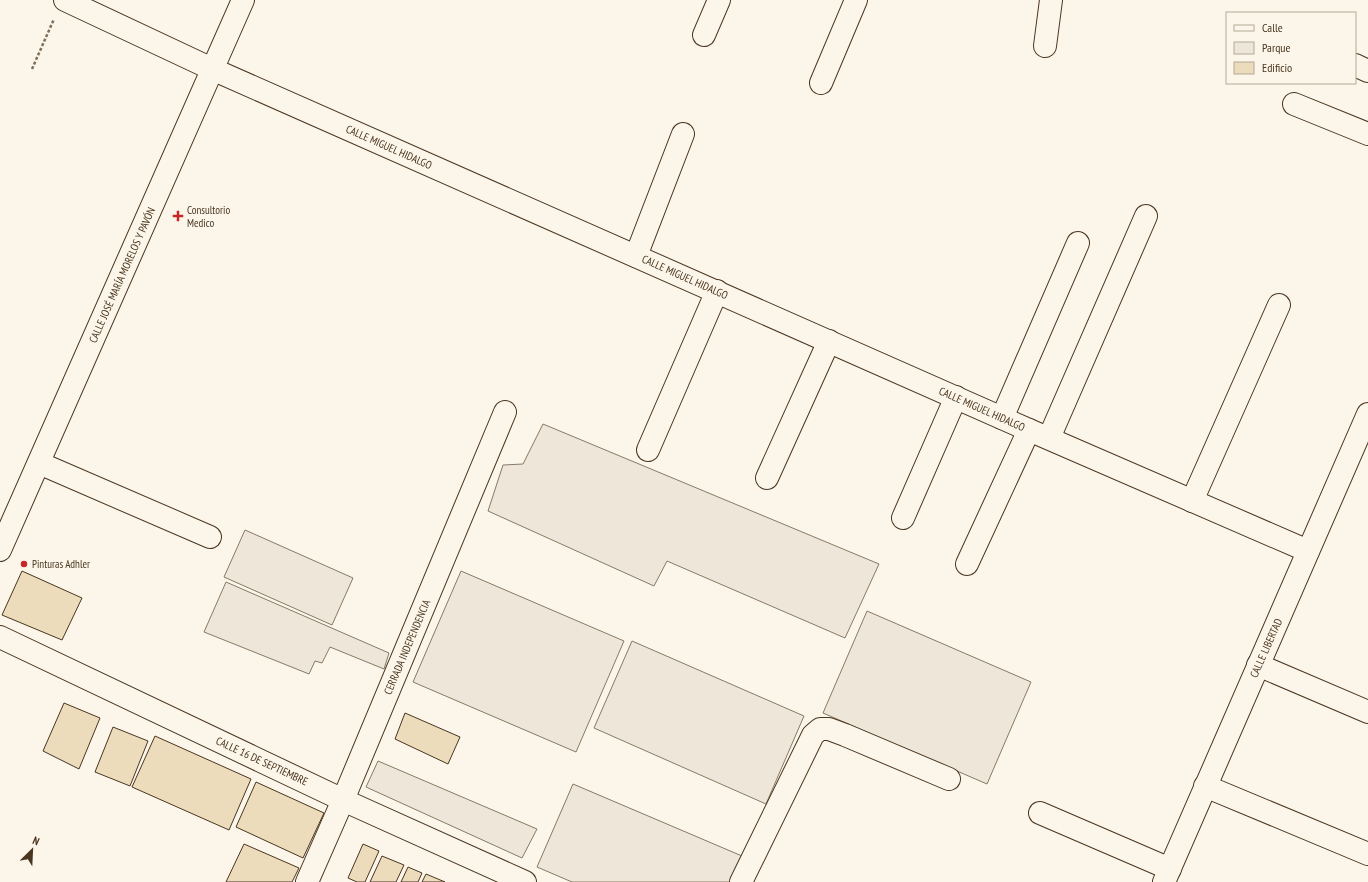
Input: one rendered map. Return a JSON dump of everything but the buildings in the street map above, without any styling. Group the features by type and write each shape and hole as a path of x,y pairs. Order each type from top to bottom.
{"street":[{"name":"CALLE JOSÉ MARÍA MORELOS Y PAVÓN","path":"0,550 243,0"},
{"path":"704,35 719,0"},
{"path":"821,83 856,0"},
{"path":"1045,46 1051,0"},
{"name":"CALLE MIGUEL HIDALGO","path":"60,7 212,69 1002,418 1308,551"},
{"path":"1356,65 1368,71"},
{"path":"1294,104 1368,134"},
{"path":"636,256 683,134"},
{"path":"967,564 1039,434 1146,216"},
{"path":"1002,418 1078,243"},
{"path":"648,450 717,291"},
{"path":"1192,501 1279,306"},
{"path":"767,478 829,341"},
{"path":"903,518 956,397"},
{"name":"CERRADA INDEPENDENCIA","path":"307,882 343,800 505,412"},
{"name":"CALLE LIBERTAD","path":"1167,875 1308,551 1365,428"},
{"path":"39,463 210,537"},
{"name":"CALLE 16 DE SEPTIEMBRE","path":"0,637 343,800 525,882"},
{"path":"1258,665 1368,712"},
{"path":"741,882 813,735 820,729 829,729 845,735 949,779"},
{"path":"1205,786 1368,854"},
{"path":"1040,813 1167,875"}],"path":[{"path":"32,69 60,7"}],"green space":[{"path":"543,424 879,564 845,638 667,561 654,586 488,511 503,465 523,464"},
{"path":"245,530 353,578 332,625 224,577"},
{"path":"461,571 624,641 576,752 413,682"},
{"path":"226,582 389,653 384,669 330,647 322,663 315,661 309,674 204,632"},
{"path":"867,611 1031,682 987,784 823,713"},
{"path":"632,641 804,716 766,804 594,728"},
{"path":"378,761 537,829 522,858 366,787"},
{"path":"573,784 742,856 730,882 572,882 537,867"}],"place":[{"name":"Consultorio Medico","path":"178,216"},
{"name":"Pinturas Adhler","path":"24,564"}]}
